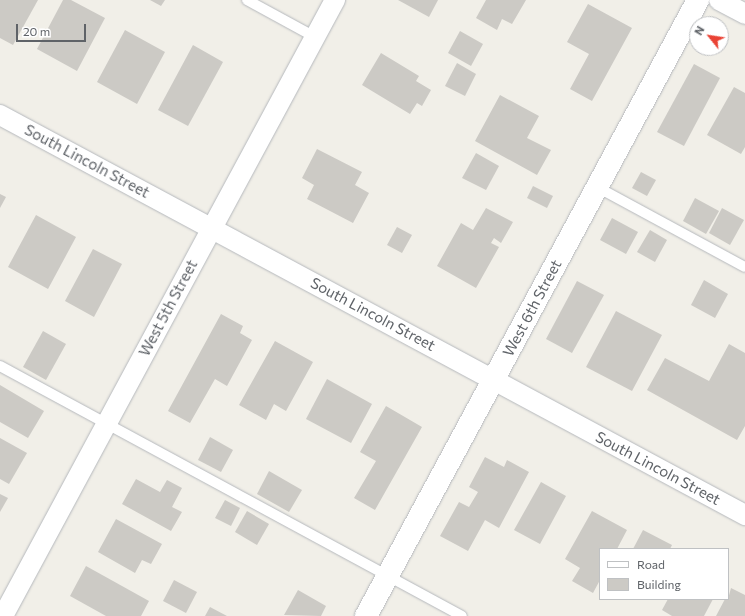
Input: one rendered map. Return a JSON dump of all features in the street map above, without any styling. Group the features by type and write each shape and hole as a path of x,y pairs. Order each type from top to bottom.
{"street":[{"name":"West 5th Street","path":"1,616 335,0"},
{"name":"West 6th Street","path":"366,616 698,0"},
{"path":"719,0 745,14"},
{"name":"South Lincoln Street","path":"0,115 745,515"}],"lane":[{"path":"247,0 315,36"},
{"path":"597,186 745,267"},
{"path":"0,366 462,616"}],"building":[{"path":"0,0 38,0 13,45 0,38"},
{"path":"63,0 71,0 105,18 77,71 37,49"},
{"path":"150,0 165,0 161,6"},
{"path":"398,0 438,0 429,17"},
{"path":"486,0 526,0 512,24 502,19 497,30 476,18"},
{"path":"588,4 632,28 592,101 570,89 589,54 567,42"},
{"path":"125,30 165,52 137,104 97,82"},
{"path":"460,31 483,44 471,66 448,53"},
{"path":"193,45 223,62 188,126 158,110"},
{"path":"381,53 419,76 416,81 431,90 422,106 417,103 410,114 362,85"},
{"path":"457,63 476,74 465,96 445,86"},
{"path":"694,64 720,78 684,146 657,132"},
{"path":"734,87 745,93 745,147 741,154 707,135"},
{"path":"500,95 539,116 527,138 551,150 537,175 475,141"},
{"path":"317,149 362,172 355,185 369,193 353,223 307,199 314,185 302,178"},
{"path":"476,153 499,166 486,190 462,178"},
{"path":"641,172 656,180 647,196 632,188"},
{"path":"533,186 553,196 547,208 527,198"},
{"path":"0,194 6,197 0,208"},
{"path":"695,198 719,211 706,234 683,221"},
{"path":"486,208 513,222 501,243 494,238 491,243 499,247 476,288 437,266 461,223 473,230"},
{"path":"722,208 744,220 730,245 709,233"},
{"path":"36,215 76,237 48,289 8,267"},
{"path":"612,218 638,232 626,254 600,240"},
{"path":"397,227 412,235 402,253 387,245"},
{"path":"650,230 667,240 655,262 637,252"},
{"path":"93,249 122,264 94,317 65,301"},
{"path":"704,280 728,294 715,318 691,305"},
{"path":"577,281 604,295 572,353 546,339"},
{"path":"616,311 662,335 632,391 586,367"},
{"path":"221,314 243,326 240,333 252,340 227,386 215,379 190,423 168,411"},
{"path":"43,331 66,344 46,380 23,367"},
{"path":"275,341 313,362 286,411 274,404 266,420 239,405"},
{"path":"729,344 745,353 745,426 737,440 647,390 665,358 709,381"},
{"path":"327,379 372,404 351,443 306,419"},
{"path":"0,385 44,411 28,438 0,422"},
{"path":"386,406 422,427 375,510 354,498 376,461 360,452"},
{"path":"210,437 233,450 221,472 198,460"},
{"path":"0,438 27,453 9,484 0,479"},
{"path":"485,457 504,467 507,460 529,472 499,528 485,520 468,551 440,536 459,502 469,507 478,492 469,487"},
{"path":"269,471 302,490 289,512 257,494"},
{"path":"136,479 160,492 167,480 182,488 172,507 182,512 171,531 122,504"},
{"path":"541,482 566,496 540,544 514,530"},
{"path":"0,494 8,498 0,512"},
{"path":"225,500 240,508 231,526 215,518"},
{"path":"247,511 269,524 257,545 235,532"},
{"path":"592,511 627,530 618,548 599,548 599,582 593,593 572,581 580,568 565,559"},
{"path":"116,519 162,544 151,564 142,560 135,573 98,552"},
{"path":"643,530 672,545 670,548 634,548"},
{"path":"86,566 149,601 141,616 106,616 70,596"},
{"path":"174,580 197,592 186,613 163,601"},
{"path":"731,588 745,595 745,616 716,616 724,600 729,600"},
{"path":"298,590 326,606 321,616 284,615"},
{"path":"667,600 712,600 704,616 672,616 662,610"},
{"path":"210,607 227,616 205,616"}]}
